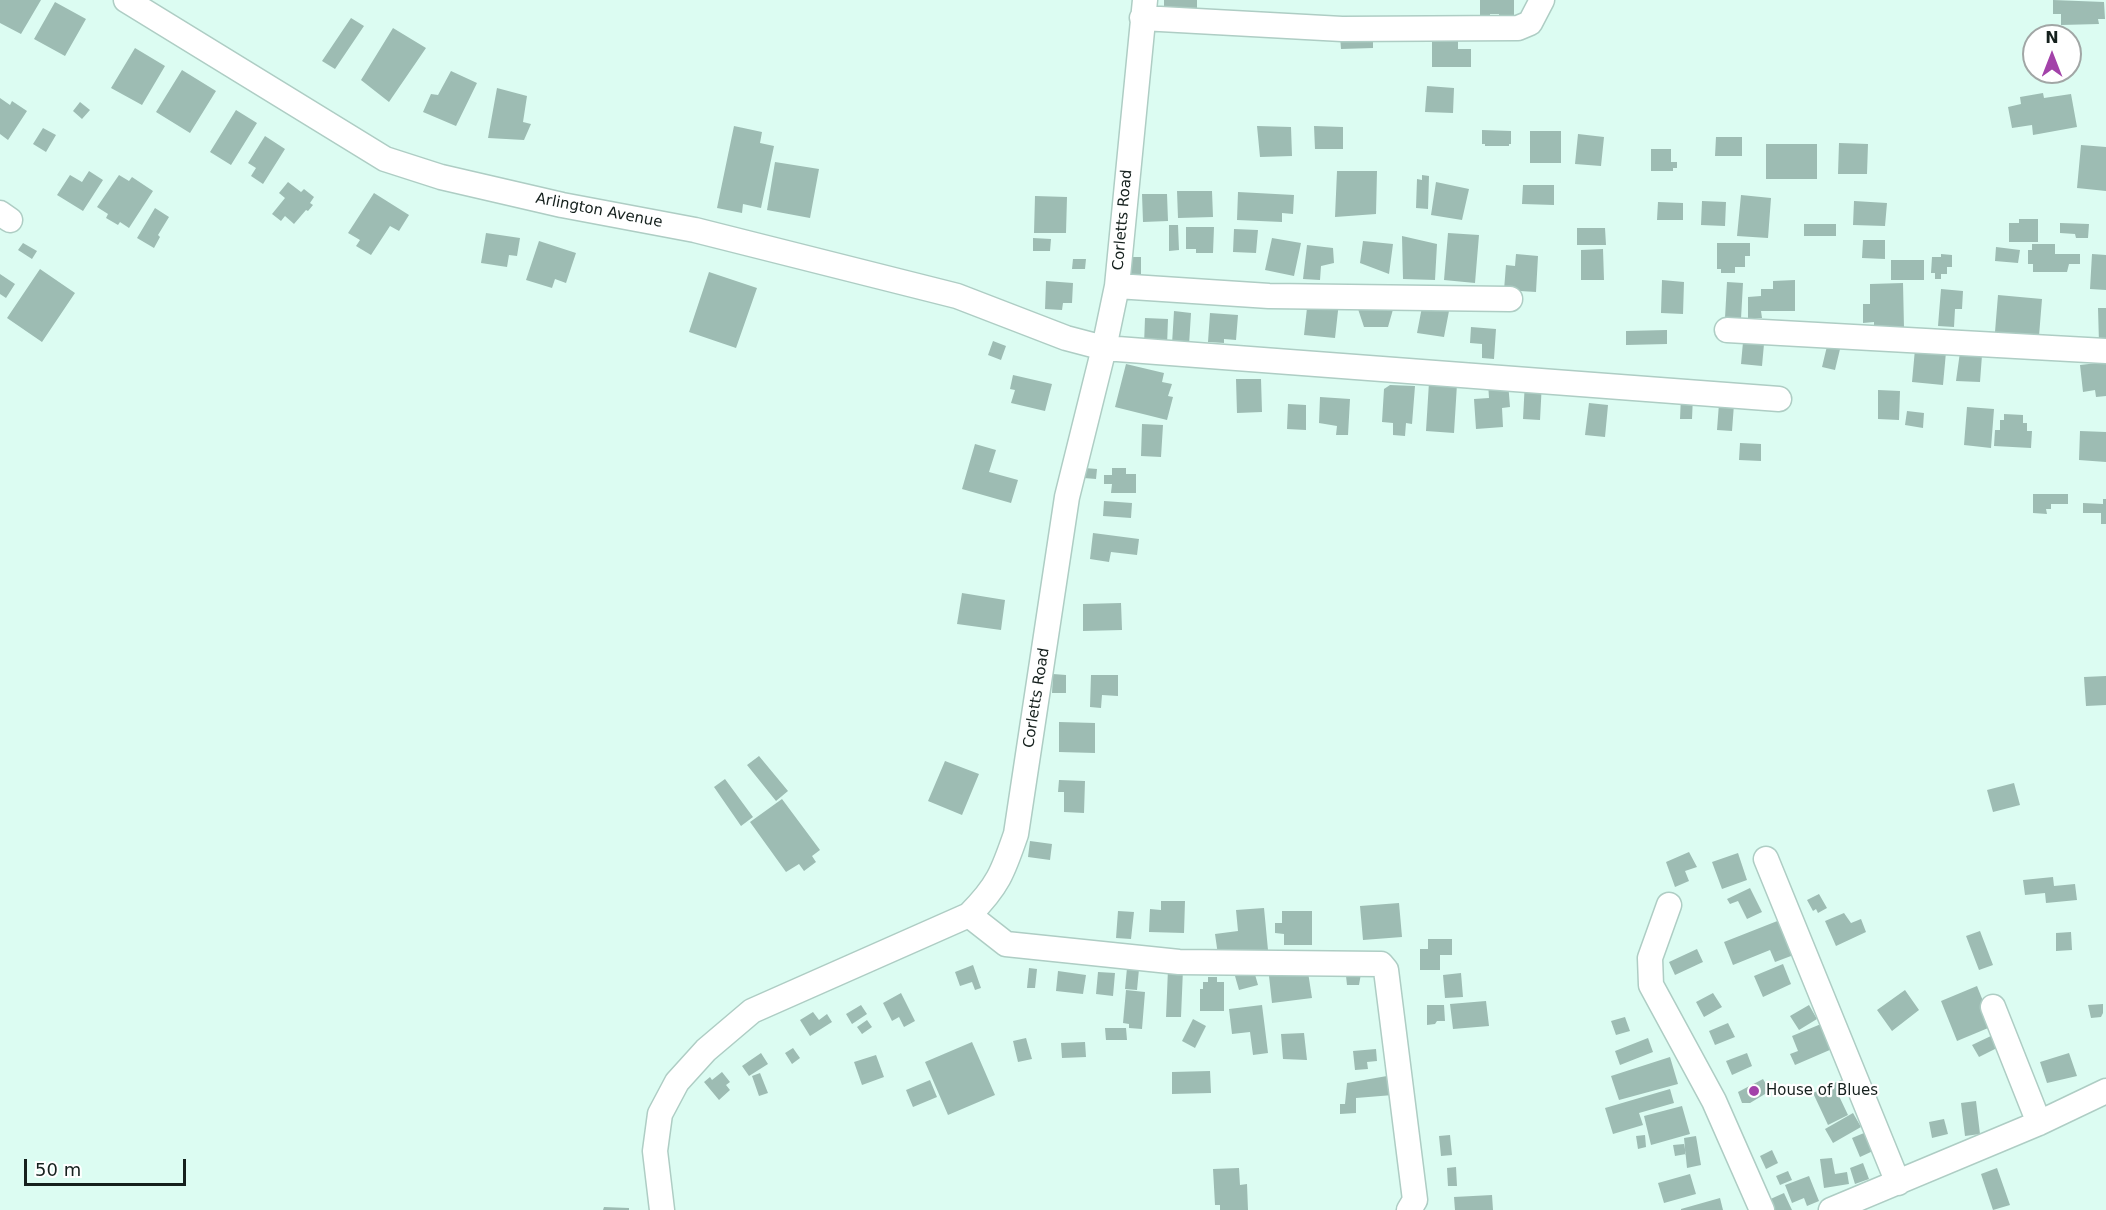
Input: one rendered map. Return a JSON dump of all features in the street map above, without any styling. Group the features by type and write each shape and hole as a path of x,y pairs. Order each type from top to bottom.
{"street":[{"name":"Arlington Avenue","path":"126,0 385,159 441,177 562,205 695,230 957,296 1066,338 1104,348 1779,399"},
{"path":"1143,9 1342,29 1518,28 1530,23 1542,0"},
{"name":"Corletts Road","path":"662,1210 655,1151 660,1114 677,1082 706,1050 752,1011 969,915 988,896 1004,871 1016,834 1067,496 1117,286 1143,9"},
{"path":"1117,286 1269,296 1510,299"},
{"path":"1727,330 2106,351"},
{"path":"1766,859 1898,1183"},
{"path":"1668,905 1650,958 1651,985 1714,1101 1762,1210"},
{"path":"969,915 1006,944 1179,962 1381,964 1386,970 1415,1200 1409,1210"},
{"path":"1993,1007 2038,1123"},
{"path":"1831,1210 2038,1123 2106,1091"}],"building":[{"path":"0,0 41,0 21,34 0,23"},
{"path":"1164,0 1197,0 1197,12 1164,10"},
{"path":"1480,0 1514,0 1514,21 1499,20 1499,14 1490,14 1490,20 1480,20"},
{"path":"2053,0 2104,2 2105,19 2098,19 2099,24 2061,24 2061,14 2053,14"},
{"path":"55,2 86,19 65,56 34,39"},
{"path":"351,18 364,26 335,69 322,61"},
{"path":"393,28 426,48 389,102 361,80"},
{"path":"1373,35 1373,48 1341,49 1340,36"},
{"path":"1432,35 1458,35 1458,49 1471,49 1471,67 1432,67"},
{"path":"135,48 165,66 142,105 111,88"},
{"path":"182,70 216,91 190,133 156,112"},
{"path":"451,71 477,83 456,126 423,112 431,94 438,95"},
{"path":"1427,86 1454,88 1453,113 1425,112"},
{"path":"497,88 527,96 523,122 531,124 524,140 488,138"},
{"path":"2043,93 2044,98 2071,94 2077,127 2033,135 2032,125 2012,128 2008,107 2021,104 2020,97"},
{"path":"0,98 10,105 12,101 27,111 8,140 0,134"},
{"path":"80,102 90,110 82,119 73,111"},
{"path":"236,110 257,123 231,165 210,152"},
{"path":"734,126 762,132 760,143 774,146 761,208 743,204 742,213 717,208"},
{"path":"1257,126 1291,127 1292,156 1260,157"},
{"path":"1314,126 1343,127 1343,149 1315,149"},
{"path":"43,128 56,135 46,152 33,144"},
{"path":"1482,130 1511,131 1511,144 1509,146 1485,146 1482,144"},
{"path":"1530,131 1561,131 1561,163 1530,163"},
{"path":"1578,134 1604,137 1601,166 1575,164"},
{"path":"265,136 285,149 263,184 251,176 256,168 248,163"},
{"path":"1716,137 1742,137 1742,156 1715,156"},
{"path":"1839,143 1868,144 1867,174 1838,174"},
{"path":"1766,144 1817,144 1817,179 1766,179"},
{"path":"2081,145 2106,147 2106,191 2077,188"},
{"path":"1651,149 1671,149 1671,162 1677,162 1677,168 1673,168 1673,171 1651,171"},
{"path":"775,162 819,169 810,218 767,210"},
{"path":"89,171 103,180 83,211 57,195 70,175 82,182"},
{"path":"1337,171 1377,171 1376,214 1335,217"},
{"path":"119,175 129,181 132,177 153,191 129,228 120,222 118,225 106,218 108,214 97,207"},
{"path":"1422,175 1429,176 1428,209 1416,208 1417,179 1422,180"},
{"path":"288,182 301,192 304,189 314,197 310,203 313,205 294,224 285,216 281,221 272,214 285,198 279,193"},
{"path":"1436,182 1469,189 1462,220 1431,215"},
{"path":"1523,185 1554,185 1554,205 1522,204"},
{"path":"1177,191 1212,191 1213,217 1178,218"},
{"path":"1238,192 1294,195 1293,214 1282,213 1282,222 1237,220"},
{"path":"374,193 409,215 399,231 390,226 371,255 356,246 360,240 348,233"},
{"path":"1142,194 1167,194 1168,221 1143,222"},
{"path":"1741,195 1771,198 1768,238 1737,236"},
{"path":"1035,196 1067,197 1066,233 1034,233"},
{"path":"1702,201 1726,202 1725,226 1701,225"},
{"path":"1854,201 1887,203 1885,226 1853,225"},
{"path":"1658,202 1683,203 1683,220 1657,220"},
{"path":"155,208 169,217 158,235 160,237 154,248 137,238"},
{"path":"2019,219 2038,219 2038,242 2009,242 2009,223 2019,223"},
{"path":"2060,223 2089,224 2088,238 2076,238 2075,234 2060,233"},
{"path":"1804,224 1836,224 1836,236 1804,236"},
{"path":"1169,225 1178,225 1179,250 1169,251"},
{"path":"1186,227 1214,227 1213,253 1196,253 1196,249 1186,249"},
{"path":"1577,228 1605,228 1606,245 1577,245"},
{"path":"1234,229 1258,230 1256,253 1233,252"},
{"path":"486,233 520,238 517,256 509,255 507,267 481,263"},
{"path":"1448,233 1479,235 1475,283 1444,280"},
{"path":"1402,236 1437,244 1435,280 1403,279"},
{"path":"1033,238 1051,239 1050,251 1033,251"},
{"path":"1272,238 1301,243 1294,276 1265,270"},
{"path":"1863,240 1885,240 1885,259 1862,258"},
{"path":"539,241 576,253 566,283 555,279 552,288 526,280"},
{"path":"1363,241 1393,244 1389,274 1360,263"},
{"path":"23,243 37,251 32,259 18,250"},
{"path":"1717,243 1750,243 1750,256 1745,256 1745,267 1735,267 1735,273 1721,273 1721,269 1717,269"},
{"path":"2032,244 2055,244 2055,254 2080,254 2080,264 2069,264 2067,272 2033,272 2033,264 2028,264 2028,250 2032,250"},
{"path":"1307,245 1333,248 1334,263 1321,266 1320,280 1303,279"},
{"path":"1996,247 2020,250 2018,263 1995,261"},
{"path":"1603,249 1604,280 1581,280 1581,250"},
{"path":"1516,254 1538,256 1536,292 1504,290 1506,265 1515,266"},
{"path":"1941,254 1952,255 1952,267 1947,267 1947,274 1941,274 1941,279 1935,279 1935,273 1931,273 1932,257 1941,257"},
{"path":"2092,254 2106,255 2106,290 2090,289"},
{"path":"1129,257 1141,257 1141,275 1129,274"},
{"path":"1073,259 1086,259 1085,269 1072,269"},
{"path":"1891,260 1924,260 1924,280 1891,280"},
{"path":"40,269 75,293 42,342 7,318"},
{"path":"709,272 757,288 736,348 689,332"},
{"path":"0,274 15,284 6,298 0,294"},
{"path":"1662,280 1684,282 1683,314 1661,313"},
{"path":"1795,280 1795,311 1761,311 1762,318 1748,318 1748,297 1761,296 1761,289 1773,289 1773,281"},
{"path":"1046,281 1073,283 1072,303 1063,303 1062,310 1045,309"},
{"path":"1727,282 1743,283 1741,319 1725,318"},
{"path":"1903,283 1904,328 1874,328 1874,322 1863,323 1863,304 1870,304 1870,284"},
{"path":"1941,289 1963,291 1962,309 1955,309 1954,327 1938,326"},
{"path":"1998,295 2042,299 2039,336 1995,332"},
{"path":"1308,299 1339,302 1335,338 1304,335"},
{"path":"1357,306 1394,306 1388,327 1364,327"},
{"path":"1422,307 1449,311 1444,337 1417,333"},
{"path":"2098,308 2106,308 2106,343 2099,343"},
{"path":"1174,311 1191,313 1189,345 1172,344"},
{"path":"1210,313 1238,315 1236,340 1224,339 1224,343 1208,342"},
{"path":"1145,318 1168,319 1167,346 1144,345"},
{"path":"1471,327 1496,329 1494,359 1482,358 1482,344 1470,343"},
{"path":"1667,330 1667,344 1626,345 1626,331"},
{"path":"993,341 1006,346 1001,360 988,355"},
{"path":"1743,342 1764,344 1762,366 1741,364"},
{"path":"1828,342 1841,345 1835,370 1822,367"},
{"path":"1915,349 1946,352 1943,385 1912,382"},
{"path":"1960,352 1982,355 1980,382 1956,381"},
{"path":"2106,362 2106,396 2096,397 2095,390 2083,392 2080,365"},
{"path":"1126,364 1164,373 1162,382 1172,384 1168,396 1173,397 1167,420 1115,407"},
{"path":"1013,375 1052,384 1045,411 1011,403 1015,390 1010,389"},
{"path":"1236,379 1261,379 1262,412 1237,413"},
{"path":"1525,381 1542,382 1540,420 1523,419"},
{"path":"1429,382 1457,384 1454,433 1426,431"},
{"path":"1508,382 1510,407 1502,408 1503,427 1476,429 1474,399 1489,398 1488,383"},
{"path":"1390,385 1415,386 1412,424 1406,423 1405,436 1393,435 1393,423 1382,422 1384,389"},
{"path":"1720,390 1735,391 1732,431 1717,430"},
{"path":"1878,390 1900,391 1899,420 1878,419"},
{"path":"1681,396 1693,396 1692,419 1680,419"},
{"path":"1320,397 1350,399 1348,435 1336,435 1337,426 1319,423"},
{"path":"1589,403 1608,405 1605,437 1585,435"},
{"path":"1288,404 1306,405 1306,430 1287,429"},
{"path":"1967,407 1994,409 1991,448 1964,445"},
{"path":"1907,411 1924,413 1923,428 1905,425"},
{"path":"2004,414 2023,415 2023,423 2027,423 2027,431 2032,431 2031,448 1994,446 1995,430 2000,430 2000,420 2004,420"},
{"path":"1142,424 1163,425 1161,457 1141,456"},
{"path":"2080,431 2106,432 2106,462 2079,460"},
{"path":"1740,443 1761,444 1761,461 1739,460"},
{"path":"975,444 996,450 989,472 1018,480 1011,503 962,489"},
{"path":"1085,468 1097,469 1096,479 1084,478"},
{"path":"1112,468 1126,468 1126,474 1136,474 1136,493 1111,493 1112,484 1104,484 1104,475 1112,475"},
{"path":"2033,494 2068,494 2068,504 2051,504 2051,509 2046,509 2047,514 2033,513"},
{"path":"2103,499 2106,499 2106,524 2101,524 2101,513 2083,513 2083,503 2103,504"},
{"path":"1104,501 1132,503 1131,518 1103,516"},
{"path":"1093,533 1139,539 1137,555 1111,552 1109,562 1090,559"},
{"path":"962,593 1005,600 1001,630 957,624"},
{"path":"1121,603 1122,630 1083,631 1083,604"},
{"path":"1053,674 1066,675 1066,693 1052,693"},
{"path":"1091,675 1118,675 1118,696 1102,695 1101,708 1090,707"},
{"path":"2106,676 2106,705 2086,706 2084,677"},
{"path":"1059,722 1095,723 1095,753 1059,752"},
{"path":"759,756 788,791 776,801 747,765"},
{"path":"945,761 979,774 962,815 928,801"},
{"path":"725,779 753,817 741,826 714,787"},
{"path":"1059,780 1085,781 1084,813 1064,812 1064,792 1058,792"},
{"path":"2014,783 2020,805 1993,812 1987,790"},
{"path":"782,799 820,850 812,856 816,862 804,871 799,864 786,872 750,822"},
{"path":"1030,841 1052,844 1050,860 1028,857"},
{"path":"1689,852 1697,867 1685,871 1689,881 1675,887 1666,862"},
{"path":"1738,853 1747,880 1722,889 1712,862"},
{"path":"2053,877 2054,886 2075,884 2077,900 2046,903 2045,893 2025,895 2023,880"},
{"path":"1750,888 1762,912 1747,919 1738,901 1730,904 1727,899"},
{"path":"1819,894 1827,908 1818,913 1816,909 1813,911 1807,900"},
{"path":"1161,901 1185,901 1184,933 1149,932 1150,909 1161,910"},
{"path":"1399,903 1402,937 1363,940 1360,906"},
{"path":"1264,908 1268,950 1218,955 1215,934 1238,931 1236,910"},
{"path":"1118,911 1134,912 1131,939 1116,938"},
{"path":"1282,911 1312,911 1312,945 1284,945 1284,934 1275,933 1275,923 1282,923"},
{"path":"1844,913 1851,923 1861,919 1866,932 1836,946 1825,921"},
{"path":"1785,918 1799,953 1775,962 1770,950 1733,965 1724,942"},
{"path":"1980,931 1993,965 1979,970 1966,936"},
{"path":"2071,932 2072,950 2056,951 2056,933"},
{"path":"1428,939 1452,939 1452,955 1440,955 1440,970 1420,970 1420,949 1428,949"},
{"path":"1697,949 1703,962 1675,975 1669,962"},
{"path":"1783,964 1791,984 1763,997 1754,976"},
{"path":"973,965 981,988 975,990 972,982 960,986 955,972"},
{"path":"1345,967 1362,968 1359,985 1347,985"},
{"path":"1029,968 1037,969 1035,988 1027,988"},
{"path":"1127,968 1139,969 1137,990 1125,989"},
{"path":"1168,969 1183,969 1181,1017 1166,1017"},
{"path":"1058,971 1086,975 1083,994 1056,991"},
{"path":"1254,971 1258,985 1239,990 1235,976"},
{"path":"1098,972 1115,973 1113,996 1096,994"},
{"path":"1308,972 1312,998 1272,1003 1269,976"},
{"path":"1461,973 1463,997 1445,998 1443,975"},
{"path":"1208,977 1217,977 1217,982 1224,982 1224,1011 1200,1011 1200,989 1203,989 1203,982 1208,982"},
{"path":"1977,986 1993,1026 1957,1041 1941,1001"},
{"path":"1126,990 1145,992 1142,1029 1129,1028 1129,1024 1123,1023"},
{"path":"1905,990 1919,1010 1892,1031 1877,1010"},
{"path":"901,993 915,1021 904,1027 899,1017 892,1021 883,1003"},
{"path":"1713,993 1722,1007 1704,1017 1696,1002"},
{"path":"1486,1001 1489,1026 1453,1029 1450,1004"},
{"path":"2103,1004 2101,1017 2091,1018 2088,1005"},
{"path":"861,1005 867,1014 852,1024 846,1014"},
{"path":"1262,1005 1268,1053 1253,1055 1250,1032 1232,1034 1229,1009"},
{"path":"1427,1005 1444,1005 1445,1021 1427,1025"},
{"path":"1809,1005 1817,1019 1799,1030 1790,1016"},
{"path":"813,1012 819,1020 827,1014 832,1022 810,1036 800,1020"},
{"path":"1625,1017 1630,1031 1616,1035 1611,1021"},
{"path":"1193,1019 1206,1026 1195,1048 1182,1041"},
{"path":"867,1020 872,1027 862,1034 857,1027"},
{"path":"1728,1023 1735,1037 1715,1045 1709,1031"},
{"path":"1821,1024 1832,1049 1795,1065 1790,1054 1798,1051 1792,1036"},
{"path":"1105,1028 1126,1028 1127,1040 1106,1040"},
{"path":"1304,1033 1307,1060 1283,1059 1281,1034"},
{"path":"1993,1035 1999,1047 1979,1057 1972,1045"},
{"path":"1026,1038 1032,1059 1018,1062 1013,1041"},
{"path":"1648,1038 1653,1052 1620,1065 1615,1051"},
{"path":"972,1042 995,1095 948,1115 925,1062"},
{"path":"1085,1042 1086,1057 1062,1058 1061,1043"},
{"path":"793,1048 800,1058 792,1064 785,1053"},
{"path":"1376,1049 1377,1061 1367,1062 1368,1069 1355,1070 1353,1051"},
{"path":"761,1053 768,1064 749,1076 742,1066"},
{"path":"1747,1053 1752,1066 1732,1075 1726,1061"},
{"path":"2069,1053 2077,1076 2047,1083 2040,1062"},
{"path":"876,1055 884,1077 862,1085 854,1062"},
{"path":"1670,1057 1678,1084 1619,1100 1611,1076"},
{"path":"1210,1071 1211,1093 1172,1094 1172,1072"},
{"path":"722,1072 730,1082 726,1085 730,1090 719,1100 704,1082 710,1077 712,1080"},
{"path":"760,1073 768,1093 759,1096 752,1076"},
{"path":"1387,1076 1393,1095 1356,1098 1356,1113 1340,1114 1340,1104 1345,1104 1347,1083"},
{"name":"House of Blues","path":"1763,1079 1770,1091 1750,1103 1742,1103 1738,1092"},
{"path":"1843,1079 1850,1091 1839,1096 1848,1115 1828,1125 1813,1093"},
{"path":"930,1080 937,1097 913,1107 906,1090"},
{"path":"1670,1089 1674,1103 1639,1113 1643,1125 1613,1134 1605,1108"},
{"path":"1976,1101 1980,1134 1965,1136 1961,1103"},
{"path":"1682,1106 1690,1134 1651,1145 1644,1116"},
{"path":"1853,1113 1861,1127 1833,1143 1825,1129"},
{"path":"1944,1119 1948,1134 1932,1138 1929,1122"},
{"path":"1864,1133 1873,1151 1860,1157 1852,1138"},
{"path":"1450,1135 1452,1155 1441,1156 1439,1136"},
{"path":"1645,1135 1646,1147 1638,1149 1636,1136"},
{"path":"1696,1136 1701,1165 1687,1168 1684,1138"},
{"path":"1684,1144 1686,1154 1675,1156 1673,1145"},
{"path":"1772,1150 1778,1163 1766,1169 1760,1156"},
{"path":"1832,1158 1835,1174 1847,1172 1849,1184 1824,1188 1820,1159"},
{"path":"1863,1163 1869,1179 1855,1184 1850,1168"},
{"path":"1456,1167 1457,1186 1448,1186 1447,1168"},
{"path":"1239,1168 1240,1185 1247,1184 1248,1210 1220,1210 1220,1205 1215,1205 1213,1169"},
{"path":"1997,1168 2010,1205 1993,1210 1981,1174"},
{"path":"1788,1171 1792,1180 1780,1185 1776,1176"},
{"path":"1690,1174 1696,1194 1664,1203 1658,1183"},
{"path":"1809,1176 1819,1201 1807,1206 1804,1198 1792,1203 1785,1185"},
{"path":"1784,1193 1792,1210 1770,1210 1766,1201"},
{"path":"1492,1195 1493,1210 1455,1210 1454,1197"},
{"path":"1720,1198 1723,1210 1681,1210 1681,1209"},
{"path":"604,1207 629,1208 629,1210 603,1210"}],"place":[{"name":"House of Blues","path":"1754,1091"}]}
